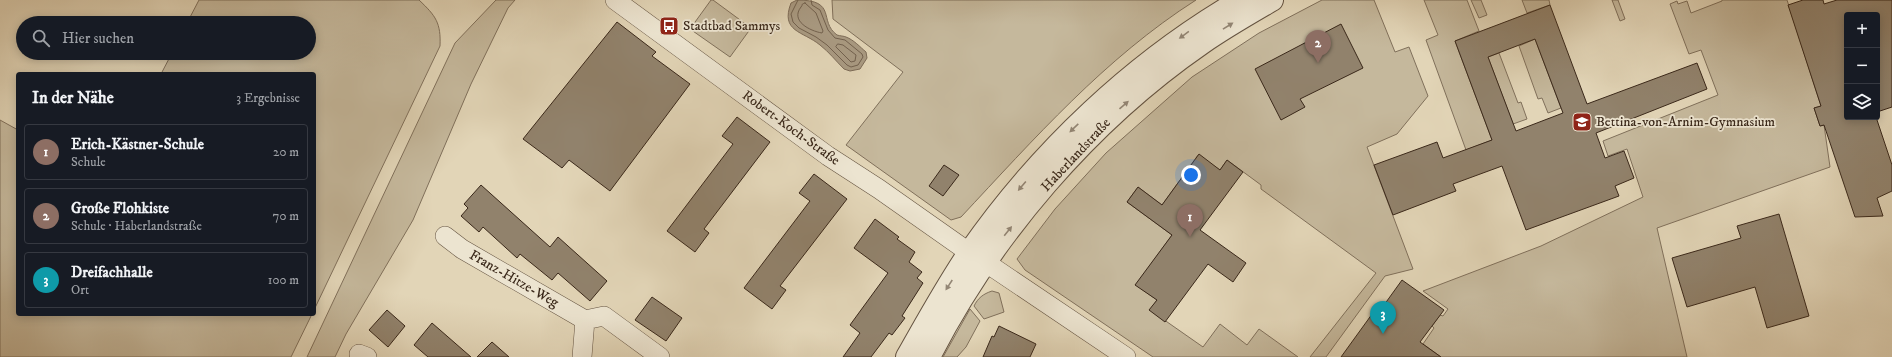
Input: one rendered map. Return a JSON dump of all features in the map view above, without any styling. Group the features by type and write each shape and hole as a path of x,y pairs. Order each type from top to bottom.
{"street":[{"name":"Robert-Koch-Straße","path":"615,0 821,151 878,188 977,258 1126,357"},
{"name":"Haberlandstraße","path":"908,357 934,309 977,258 1047,156 1075,127 1160,52 1194,28 1241,0"},
{"name":"Haberlandstraße","path":"929,357 950,317 977,258 1007,232 1060,170 1123,106 1202,42 1272,0"},
{"name":"Franz-Hitze-Weg","path":"445,236 462,248 585,320"},
{"path":"582,357 585,320 604,316 660,357"}],"shaded area":[{"path":"199,0 419,0 430,11 436,20 440,31 440,46 316,306 316,72 162,72 168,60 316,60 316,16 191,16"},
{"path":"496,0 515,0 508,8 471,84 413,220 346,334 335,357 307,357 455,43"},
{"path":"711,0 751,28 730,57 690,29"},
{"path":"832,0 1196,0 1131,47 1043,129 961,217 951,220 846,145 903,72 833,19"},
{"path":"1322,0 1374,0 1395,52 1409,47 1428,96 1397,134 1367,147 1413,269 1385,276 1326,357 1310,357 1376,273 1261,189 1261,185 1227,160 1220,170 1198,155 1162,205 1138,187 1127,202 1172,235 1136,285 1157,300 1150,310 1203,347 1220,324 1247,345 1259,329 1298,357 1153,357 1025,270 1017,259 1055,209 1106,153 1192,77 1259,33"},
{"path":"1424,0 1467,0 1479,31 1455,41 1492,140 1466,150 1426,40 1438,35"},
{"path":"1471,0 1481,0 1487,15 1479,18"},
{"path":"1522,0 1549,0 1550,5 1527,13"},
{"path":"1612,0 1618,0 1625,19 1620,21"},
{"path":"1722,0 1787,0 1821,106 1814,108 1820,126 1824,125 1830,167 1657,228 1687,357 1441,357 1423,344 1434,328 1432,326 1440,315 1443,316 1448,309 1423,291 1541,246 1643,197 1627,149 1608,156 1603,141 1718,95 1701,50 1689,54 1670,4 1677,1 1678,4 1687,1 1691,13"},
{"path":"1535,39 1561,108 1548,113 1542,98 1538,99 1519,46"},
{"path":"1499,53 1518,103 1521,102 1527,119 1513,124 1488,57"},
{"path":"0,120 16,129 16,316 311,316 291,357 0,357"},
{"path":"992,291 999,293 1004,312 984,319 974,306 981,297"},
{"path":"970,309 980,321 966,347 957,357 943,357"}],"water":[{"path":"797,0 810,1 823,7 828,24 837,35 852,40 866,52 867,58 860,69 850,71 844,69 820,45 795,30 788,20 788,13 791,3"}],"building":[{"path":"1803,0 1823,0 1824,4 1837,0 1892,0 1892,107 1880,111 1880,12 1844,12 1844,120 1877,120 1892,165 1892,191 1877,198 1883,216 1855,217 1824,125 1820,126 1814,108 1821,106 1788,5"},
{"name":"Bettina-von-Arnim-Gymnasium","path":"1550,5 1587,104 1697,63 1707,89 1596,133 1605,158 1624,151 1634,178 1615,186 1619,196 1526,230 1502,166 1453,184 1456,191 1393,215 1374,165 1437,142 1443,158 1492,140 1455,41","holes":["1535,39 1563,113 1516,131 1488,57"]},
{"path":"617,22 656,52 652,56 690,84 610,191 569,160 562,168 523,139"},
{"path":"1341,24 1363,68 1300,99 1305,107 1281,120 1255,69"},
{"path":"737,117 770,142 704,229 709,233 695,252 667,231 733,144 722,136"},
{"path":"1199,154 1220,170 1227,160 1243,172 1200,230 1246,263 1233,282 1208,264 1165,322 1149,310 1157,300 1135,285 1172,235 1127,202 1138,187 1162,205"},
{"path":"944,165 959,175 943,196 929,186"},
{"path":"814,174 847,199 780,286 786,290 772,309 744,288 810,201 799,193"},
{"path":"481,185 550,247 558,237 607,281 590,301 558,273 552,280 520,254 517,258 483,227 479,232 461,216 468,208 464,204"},
{"path":"1779,214 1809,316 1767,328 1755,287 1687,307 1672,258 1741,238 1737,226"},
{"path":"875,219 899,237 897,239 915,252 909,262 922,272 917,278 923,283 902,316 905,318 892,335 889,333 871,357 843,357 860,333 850,325 888,273 854,248"},
{"path":"1402,280 1444,310 1420,342 1441,357 1341,357 1375,310 1379,312"},
{"path":"652,297 682,318 666,341 635,320"},
{"path":"387,310 405,326 388,347 369,330"},
{"path":"432,323 471,357 428,357 414,345"},
{"path":"999,326 1036,344 1030,357 983,357 992,336 994,337"},
{"path":"492,342 509,357 477,357"}],"place":[{"name":"Stadtbad Sammys","path":"669,26"},
{"name":"Große Flohkiste","path":"1318,63"},
{"name":"Bettina-von-Arnim-Gymnasium","path":"1582,122"},
{"name":"Erich-Kästner-Schule","path":"1190,237"},
{"name":"Dreifachhalle","path":"1383,334"}]}
